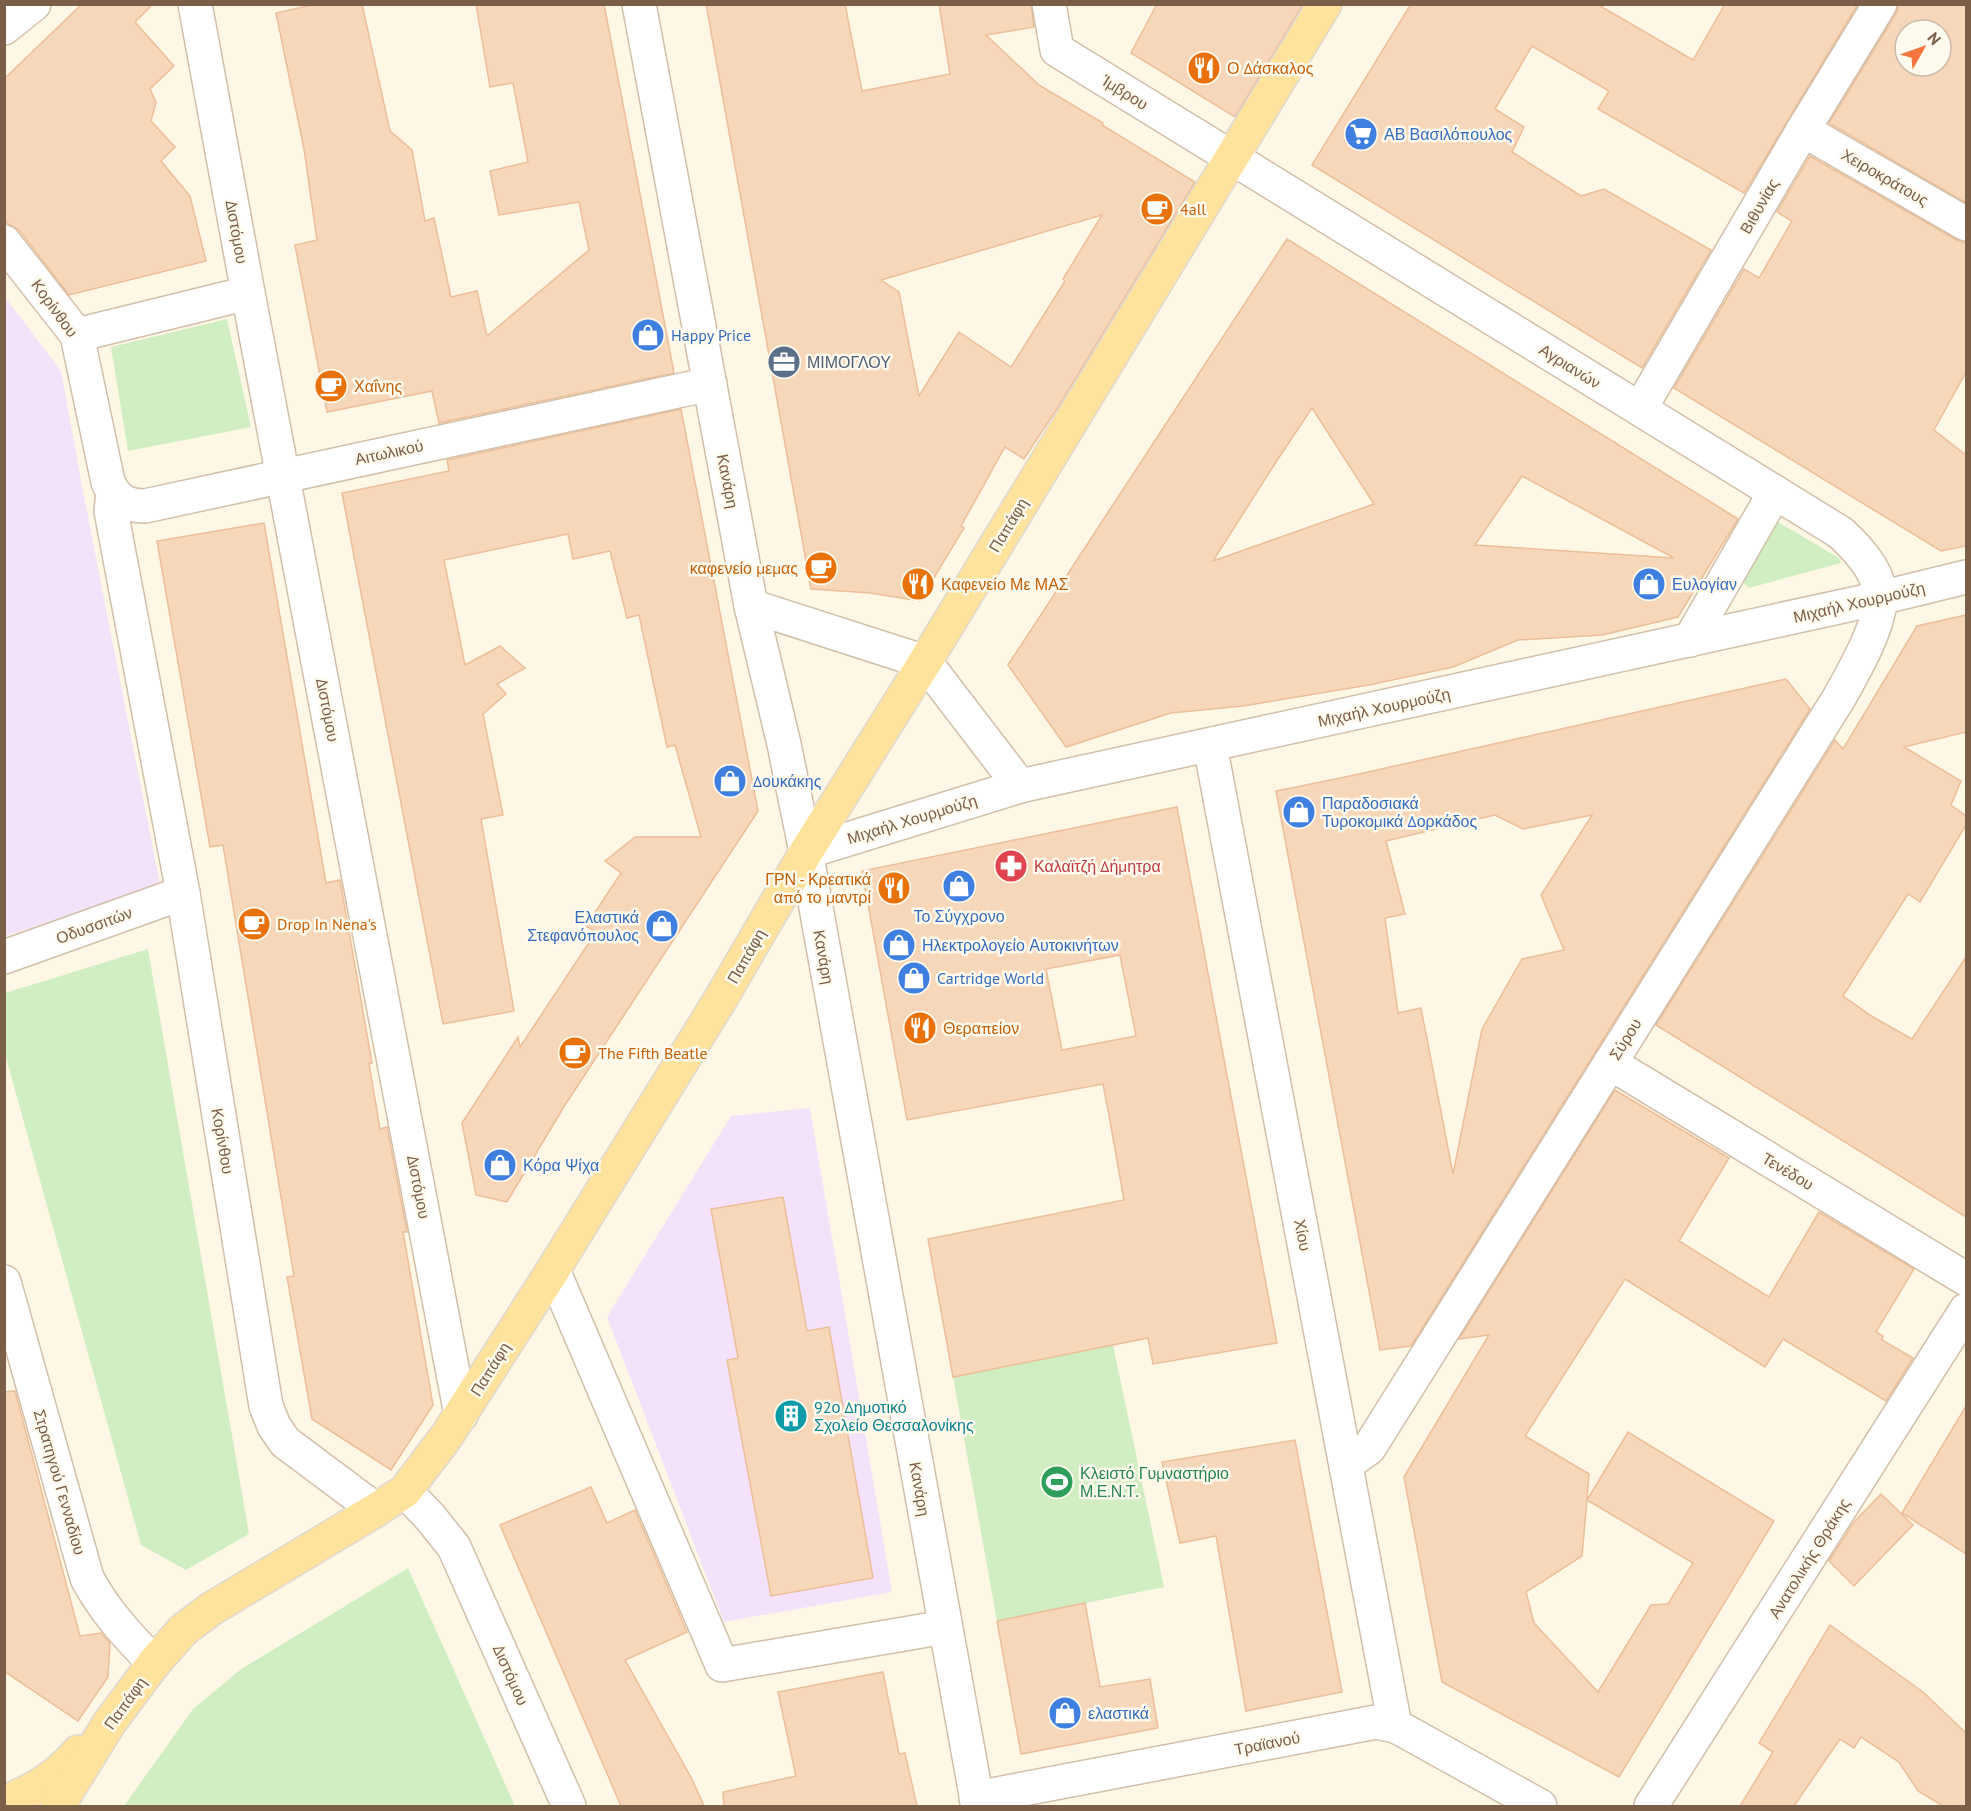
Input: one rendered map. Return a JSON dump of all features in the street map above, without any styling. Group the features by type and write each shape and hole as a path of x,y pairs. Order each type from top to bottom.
{"main road":[{"name":"Παπάφη","path":"58,1806 110,1722 154,1663 183,1630 205,1613 405,1491 428,1462 461,1415 553,1270 720,1000 806,852 925,662 1325,4"},
{"path":"4,1802 52,1778 64,1768 88,1740 110,1722"}],"street":[{"path":"4,28 33,4"},
{"name":"Διστόμου","path":"195,4 461,1415"},
{"name":"Κανάρη","path":"639,4 752,606 806,852 977,1802"},
{"name":"Ίμβρου","path":"1049,4 1057,50 1232,158"},
{"name":"Βιθυνίας","path":"1640,409 1803,130 1880,4"},
{"name":"Χειροκράτους","path":"1803,130 1966,224"},
{"name":"Αγριανών","path":"1232,158 1847,539 1871,570 1880,592 1880,598"},
{"name":"Κορίνθου","path":"4,242 77,335 101,454 113,494 111,512 183,893 266,1406 274,1426 285,1442 376,1510"},
{"path":"77,335 248,293"},
{"name":"Αιτωλικού","path":"113,494 122,502 133,506 145,506 710,384"},
{"path":"1690,640 1774,492"},
{"name":"Μιχαήλ Χουρμούζη","path":"806,852 1020,786 1690,640 1966,577"},
{"name":"Σύρου","path":"1345,1459 1355,1458 1369,1448 1839,698 1868,640 1876,619 1880,598"},
{"path":"752,606 925,662 1020,786"},
{"name":"Χίου","path":"1210,745 1395,1726"},
{"name":"Οδυσσιτών","path":"4,957 183,893"},
{"name":"Τενέδου","path":"1610,1063 1966,1279"},
{"path":"553,1270 722,1665 945,1627"},
{"name":"Στρατηγού Γενναδίου","path":"4,1282 87,1578 97,1598 115,1622 154,1663"},
{"name":"Ανατολικής Θράκης","path":"1651,1806 1966,1310"},
{"name":"Διστόμου","path":"405,1491 454,1547 569,1806"},
{"name":"Τραϊανού","path":"977,1802 1376,1722 1395,1726 1540,1806"}],"shaded area":[{"path":"4,296 61,371 160,885 5,936"},
{"path":"810,1108 892,1592 724,1622 607,1317 731,1116"}],"green space":[{"path":"227,319 251,427 128,451 111,347"},
{"path":"1773,519 1839,558 1841,563 1749,588 1742,582"},
{"path":"148,949 249,1534 186,1570 141,1545 5,1054 5,993"},
{"name":"Κλειστό Γυμναστήριο Μ.Ε.Ν.Τ.","path":"1113,1345 1164,1587 997,1621 953,1377"},
{"path":"408,1568 515,1806 124,1806 193,1709 241,1669"}],"building":[{"path":"82,4 153,4 135,22 174,66 150,89 156,102 151,121 175,147 161,161 190,196 206,261 69,295 19,230 4,219 4,79"},
{"path":"316,4 362,4 390,131 412,150 425,221 434,218 451,297 477,291 487,336 589,250 579,202 499,215 490,171 528,162 513,83 490,87 476,4 604,4 674,373 439,423 432,391 327,412 295,245 317,240 304,149 276,13"},
{"path":"706,4 845,4 862,91 950,74 939,4 1031,4 1034,27 986,35 1039,85 1195,182 1024,459 1005,447 961,526 964,528 920,601 870,593 811,589","holes":["1102,215 1063,279 1065,281 1011,367 959,332 919,396 899,292 881,280"]},
{"path":"1157,4 1303,4 1235,117 1131,53"},
{"path":"1411,4 1597,4 1693,60 1725,4 1858,4 1744,193 1598,109 1609,91 1532,46 1495,109 1524,127 1512,152 1581,196 1604,189 1711,250 1642,368 1312,165"},
{"path":"1899,4 1966,4 1966,203 1829,123 1893,19 1893,78 1953,78 1953,18 1894,18"},
{"path":"1810,156 1966,243 1966,372 1934,430 1966,455 1966,546 1941,551 1674,388 1744,269 1759,278 1792,221 1777,212"},
{"path":"1287,239 1738,519 1678,617 1602,635 1518,640 1453,667 1369,685 1243,706 1171,713 1066,747 1008,665","holes":["1312,408 1374,504 1213,561 1276,462","1522,476 1674,558 1475,545"]},
{"path":"681,409 758,811 565,1105 507,1202 476,1195 462,1123 518,1037 520,1047 596,932 586,926 621,873 605,861 635,837 701,837 675,745 667,747 639,615 627,618 610,551 573,559 568,534 444,560 465,665 500,646 525,668 497,684 506,694 483,714 503,815 481,819 514,1011 443,1024 342,493 449,471 447,460"},
{"path":"264,523 326,883 340,880 372,1063 369,1063 380,1129 387,1127 407,1232 403,1232 433,1405 391,1470 312,1419 287,1277 294,1276 223,845 210,847 157,541"},
{"path":"1966,615 1966,732 1904,747 1961,781 1951,805 1966,816 1966,825 1920,902 1908,894 1843,996 1873,1017 1912,1039 1966,957 1966,1217 1656,1025 1835,740 1843,749 1917,626"},
{"path":"1786,679 1810,709 1411,1346 1380,1350 1276,791","holes":["1495,815 1523,829 1592,815 1541,895 1564,950 1522,959 1482,1029 1453,1174 1421,1008 1398,1013 1385,918 1405,914 1386,841"]},
{"path":"1177,807 1277,1343 1153,1364 1148,1338 953,1377 928,1239 1124,1200 1109,1115 1103,1084 907,1120 862,871","holes":["1120,955 1136,1036 1062,1050 1046,969"]},
{"path":"1615,1090 1729,1158 1679,1241 1769,1297 1819,1212 1914,1269 1876,1332 1883,1336 1882,1340 1913,1358 1886,1401 1783,1339 1765,1367 1625,1279 1525,1436 1589,1474 1587,1500 1628,1432 1774,1521 1619,1777 1442,1682 1404,1477 1489,1335 1459,1339","holes":["1587,1500 1693,1563 1668,1604 1651,1605 1598,1692 1534,1623 1526,1592 1582,1556"]},
{"name":"92ο Δημοτικό Σχολείο Θεσσαλονίκης","path":"783,1197 807,1331 829,1327 873,1578 771,1596 727,1360 738,1358 711,1209"},
{"path":"15,1391 80,1636 101,1633 110,1643 108,1677 78,1721 4,1671 4,1392"},
{"path":"1966,1406 1966,1554 1902,1513"},
{"path":"1295,1440 1342,1692 1246,1711 1216,1536 1180,1543 1162,1462"},
{"path":"591,1487 607,1523 635,1510 687,1632 625,1660 692,1779 704,1806 621,1806 500,1525"},
{"path":"1881,1494 1913,1525 1854,1586 1829,1561 1854,1522"},
{"path":"1085,1603 1100,1687 1150,1679 1158,1728 1021,1754 997,1621"},
{"path":"1830,1625 1923,1692 1966,1733 1966,1806 1943,1806 1918,1791 1899,1762 1861,1737 1854,1748 1840,1739 1794,1806 1740,1806 1773,1752 1759,1743"},
{"path":"883,1672 899,1754 905,1753 917,1806 724,1806 723,1792 796,1776 778,1692"}],"place":[{"name":"Ο Δάσκαλος","path":"1204,68"},
{"name":"ΑΒ Βασιλόπουλος","path":"1361,134"},
{"name":"4all","path":"1157,209"},
{"name":"Happy Price","path":"648,335"},
{"name":"ΜΙΜΟΓΛΟΥ","path":"784,362"},
{"name":"Χαΐνης","path":"331,386"},
{"name":"καφενείο μεμας","path":"821,568"},
{"name":"Καφενείο Με ΜΑΣ","path":"918,584"},
{"name":"Ευλογίαν","path":"1649,584"},
{"name":"Δουκάκης","path":"730,781"},
{"name":"Παραδοσιακά Τυροκομικά Δορκάδος","path":"1299,812"},
{"name":"Καλαϊτζή Δήμητρα","path":"1011,866"},
{"name":"Το Σύγχρονο","path":"959,886"},
{"name":"ΓΡΝ - Κρεατικά από το μαντρί","path":"894,888"},
{"name":"Drop In Nena's","path":"254,924"},
{"name":"Ελαστικά Στεφανόπουλος","path":"662,926"},
{"name":"Ηλεκτρολογείο Αυτοκινήτων","path":"899,945"},
{"name":"Cartridge World","path":"914,978"},
{"name":"Θεραπείον","path":"920,1028"},
{"name":"The Fifth Beatle","path":"575,1053"},
{"name":"Κόρα Ψίχα","path":"500,1165"},
{"name":"92ο Δημοτικό Σχολείο Θεσσαλονίκης","path":"791,1416"},
{"name":"Κλειστό Γυμναστήριο Μ.Ε.Ν.Τ.","path":"1057,1482"},
{"name":"ελαστικά","path":"1065,1713"}]}
